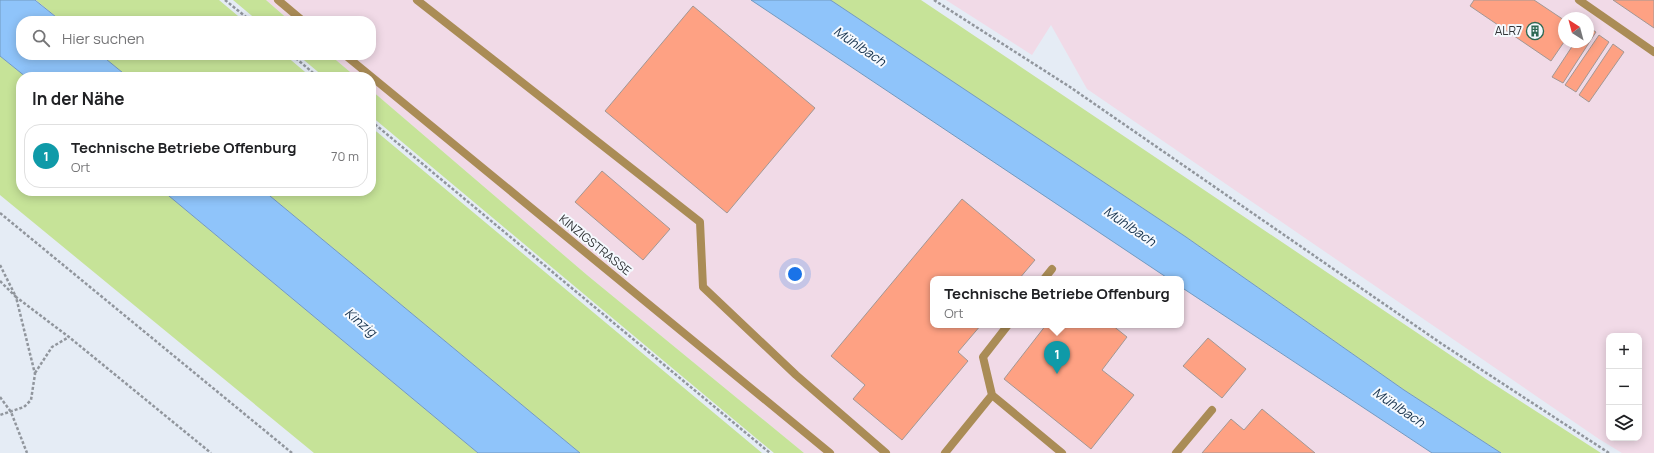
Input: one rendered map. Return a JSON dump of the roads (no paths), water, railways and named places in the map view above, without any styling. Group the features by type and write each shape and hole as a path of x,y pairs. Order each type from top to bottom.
{"lane":[{"path":"278,0 297,16"},
{"path":"416,0 700,222 703,287 796,374 886,453"},
{"path":"1579,0 1654,52"},
{"name":"KINZIGSTRASSE","path":"351,60 366,72"},
{"name":"KINZIGSTRASSE","path":"376,80 830,453"},
{"path":"1047,276 1052,270"},
{"path":"1006,328 983,357 992,395 1062,453"},
{"path":"945,453 992,395"},
{"path":"1176,453 1212,410"}],"water":[{"path":"0,0 35,0 55,16 16,16 16,60 107,60 122,72 20,72 0,56"},
{"name":"Mühlbach","path":"751,0 832,1 1186,237 1404,390 1501,453 1432,453 1184,289 1184,276 1165,276"},
{"name":"Kinzig","path":"169,196 270,196 580,453 478,453"}],"place":[{"name":"ALR7","path":"1535,31"},
{"name":"Technische Betriebe Offenburg","path":"1057,374"}]}
